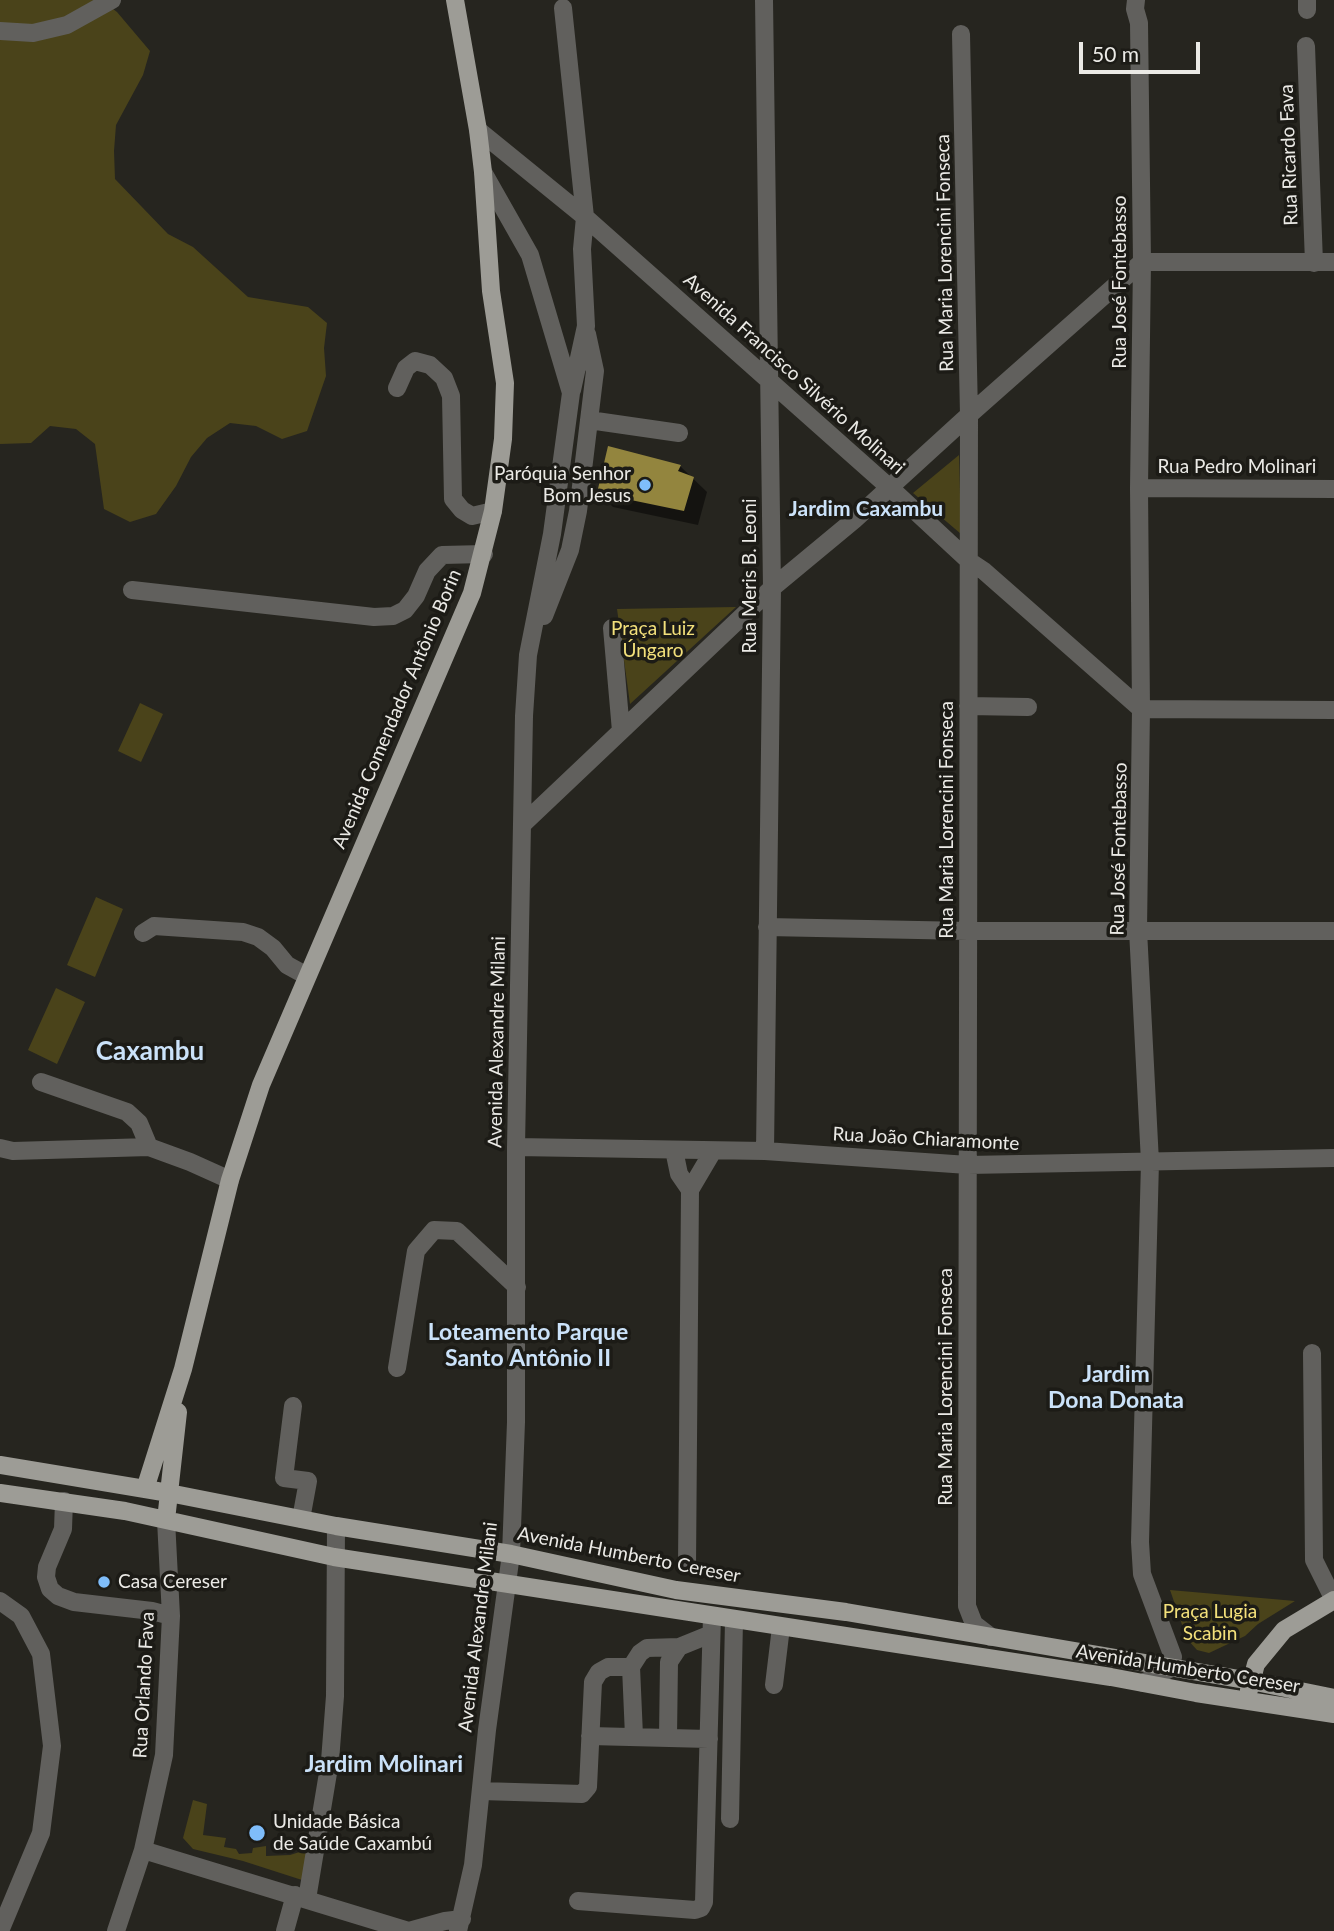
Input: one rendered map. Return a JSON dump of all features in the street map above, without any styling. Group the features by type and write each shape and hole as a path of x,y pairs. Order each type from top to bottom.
{"main road":[{"name":"Avenida Comendador Antônio Borin","path":"145,1489 183,1370 230,1180 261,1085 472,593 493,511 503,439 505,383 491,291 478,131 455,0"},
{"name":"Avenida Comendador Antônio Borin","path":"166,1520 183,1370"},
{"name":"Avenida Humberto Cereser","path":"0,1465 169,1493 336,1526 511,1554 676,1590 846,1612 1251,1681 1334,1698"},
{"name":"Avenida Humberto Cereser","path":"0,1493 64,1501 166,1520 334,1557 508,1583 712,1625 734,1620 1334,1714"},
{"path":"1248,1701 1256,1664 1284,1630 1334,1600"}],"street":[{"path":"0,31 33,33 67,25 113,0"},
{"name":"Rua Meris B. Leoni","path":"764,0 772,588 765,1151"},
{"path":"1136,0 1135,9 1139,23"},
{"path":"1139,23 1143,9 1142,0"},
{"path":"528,655 570,550 579,511 595,371 586,327 582,249 585,217 563,8"},
{"name":"Rua José Fontebasso","path":"1139,23 1142,262 1138,930 1150,1161 1140,1542 1142,1574 1173,1657 1169,1668"},
{"name":"Rua Maria Lorencini Fonseca","path":"961,34 969,415 967,1606"},
{"name":"Rua Ricardo Fava","path":"1306,46 1314,263"},
{"name":"Avenida Francisco Silvério Molinari","path":"478,131 585,217 969,561 1141,709"},
{"name":"Avenida Alexandre Milani","path":"460,1925 473,1865 511,1554 516,1422 516,1147 524,716 528,655 552,534 571,393 530,255 483,172"},
{"path":"523,824 772,588 890,488 1142,262 1334,262"},
{"path":"571,393 586,327"},
{"path":"397,388 406,368 415,361 430,365 444,378 451,396 453,499 462,510 472,516 493,511"},
{"path":"589,420 679,433"},
{"name":"Rua Pedro Molinari","path":"1139,488 1334,489"},
{"path":"132,590 374,617 393,616 405,610 416,596 427,571 442,555 484,554"},
{"path":"612,628 621,731"},
{"path":"968,706 1028,707"},
{"path":"1141,709 1334,710"},
{"path":"143,933 154,926 243,932 258,937 273,948 287,965 307,975"},
{"path":"767,926 968,931 1334,931"},
{"path":"41,1082 127,1112 139,1122 149,1147"},
{"path":"0,1148 13,1151 149,1147 230,1180"},
{"name":"Rua João Chiaramonte","path":"516,1147 765,1151 968,1165 1334,1158"},
{"path":"674,1150 679,1174 690,1190"},
{"path":"687,1566 690,1190 713,1151"},
{"path":"397,1368 416,1251 434,1230 457,1231 517,1287"},
{"path":"1312,1353 1314,1560 1334,1600"},
{"path":"293,1406 284,1478 308,1481 301,1518"},
{"path":"64,1501 63,1529 47,1567 46,1577 50,1589 58,1596 74,1602 152,1611 171,1616"},
{"name":"Rua Orlando Fava","path":"117,1931 143,1850 164,1755 171,1616 166,1520"},
{"path":"285,1931 301,1897 330,1761 335,1696 336,1526"},
{"path":"0,1601 21,1616 41,1654 52,1746 41,1833 0,1931"},
{"path":"945,1629 962,1616 967,1606"},
{"path":"967,1606 974,1624 992,1637"},
{"path":"730,1819 734,1620"},
{"path":"668,1737 669,1662 679,1647 712,1625"},
{"path":"578,1901 695,1910 701,1908 704,1902 712,1625"},
{"path":"774,1685 781,1627"},
{"path":"634,1736 631,1667 640,1653 647,1648 679,1647"},
{"path":"481,1791 582,1794 588,1787 593,1682 599,1672 608,1667 631,1667"},
{"path":"1143,1683 1169,1668"},
{"path":"590,1736 709,1739"},
{"path":"143,1850 410,1931 445,1921 460,1925"}],"green space":[{"path":"0,0 101,0 117,12 150,51 143,75 116,125 115,179 168,234 193,247 248,297 308,307 327,323 324,348 326,376 307,431 282,439 256,426 230,423 207,438 191,457 176,486 156,514 130,522 104,509 95,444 76,429 50,426 31,443 0,444"},
{"path":"959,455 961,534 913,493"},
{"name":"Praça Luiz Úngaro","path":"736,607 630,704 617,609"},
{"path":"140,703 163,714 141,762 118,751"},
{"path":"96,897 123,909 95,977 67,965"},
{"path":"56,988 85,1002 57,1064 28,1050"},
{"name":"Praça Lugia Scabin","path":"1170,1590 1295,1601 1258,1624 1245,1636 1209,1653 1197,1650 1187,1639"},
{"path":"193,1800 207,1804 203,1835 226,1838 224,1847 236,1849 239,1854 252,1853 253,1848 266,1846 266,1856 290,1855 306,1850 306,1874 302,1880 243,1861 193,1849 183,1838"}],"building":[{"name":"Paróquia Senhor Bom Jesus","path":"608,446 681,465 678,471 694,477 684,511 597,493"}],"place":[{"name":"Paróquia Senhor Bom Jesus","path":"645,485"},
{"name":"Casa Cereser","path":"104,1582"},
{"name":"Unidade Básica de Saúde Caxambú","path":"257,1833"}],"district":[{"name":"Jardim Caxambu","path":"866,509"},
{"name":"Caxambu","path":"150,1052"},
{"name":"Loteamento Parque Santo Antônio II","path":"528,1346"},
{"name":"Jardim Dona Donata","path":"1116,1388"},
{"name":"Jardim Molinari","path":"384,1765"}]}
